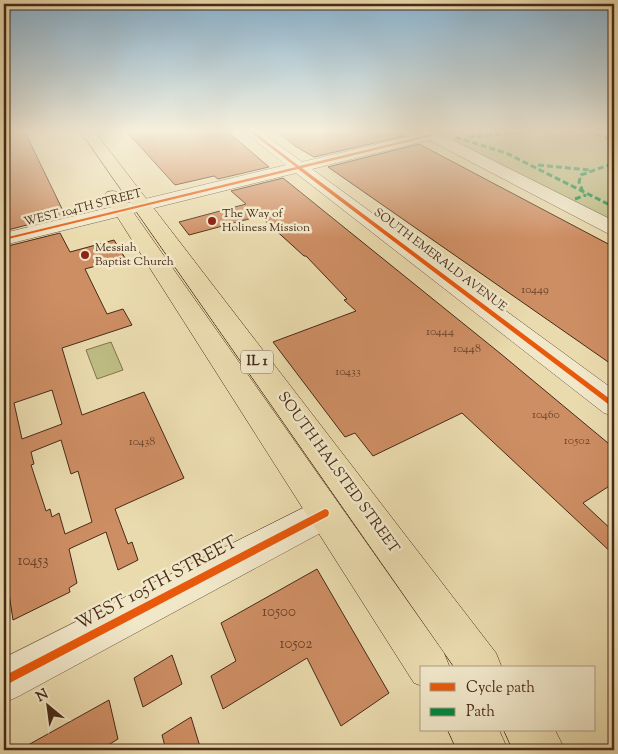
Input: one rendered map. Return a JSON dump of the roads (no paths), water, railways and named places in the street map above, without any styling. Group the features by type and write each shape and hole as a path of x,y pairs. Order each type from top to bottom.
{"main road":[{"name":"SOUTH HALSTED STREET","path":"109,167 133,208 340,505 479,666"},
{"name":"SOUTH HALSTED STREET","path":"102,180 133,208"},
{"name":"SOUTH HALSTED STREET","path":"340,505 428,666"},
{"path":"472,732 484,750"},
{"path":"528,732 541,750"}],"street":[{"name":"WEST 104TH STREET","path":"4,239 302,167"},
{"path":"493,167 614,229"},
{"name":"SOUTH EMERALD AVENUE","path":"299,168 614,405"},
{"name":"WEST 105TH STREET","path":"4,681 340,505"}],"place":[{"name":"The Way of Holiness Mission","path":"212,221"},
{"name":"Messiah Baptist Church","path":"85,255"}]}
